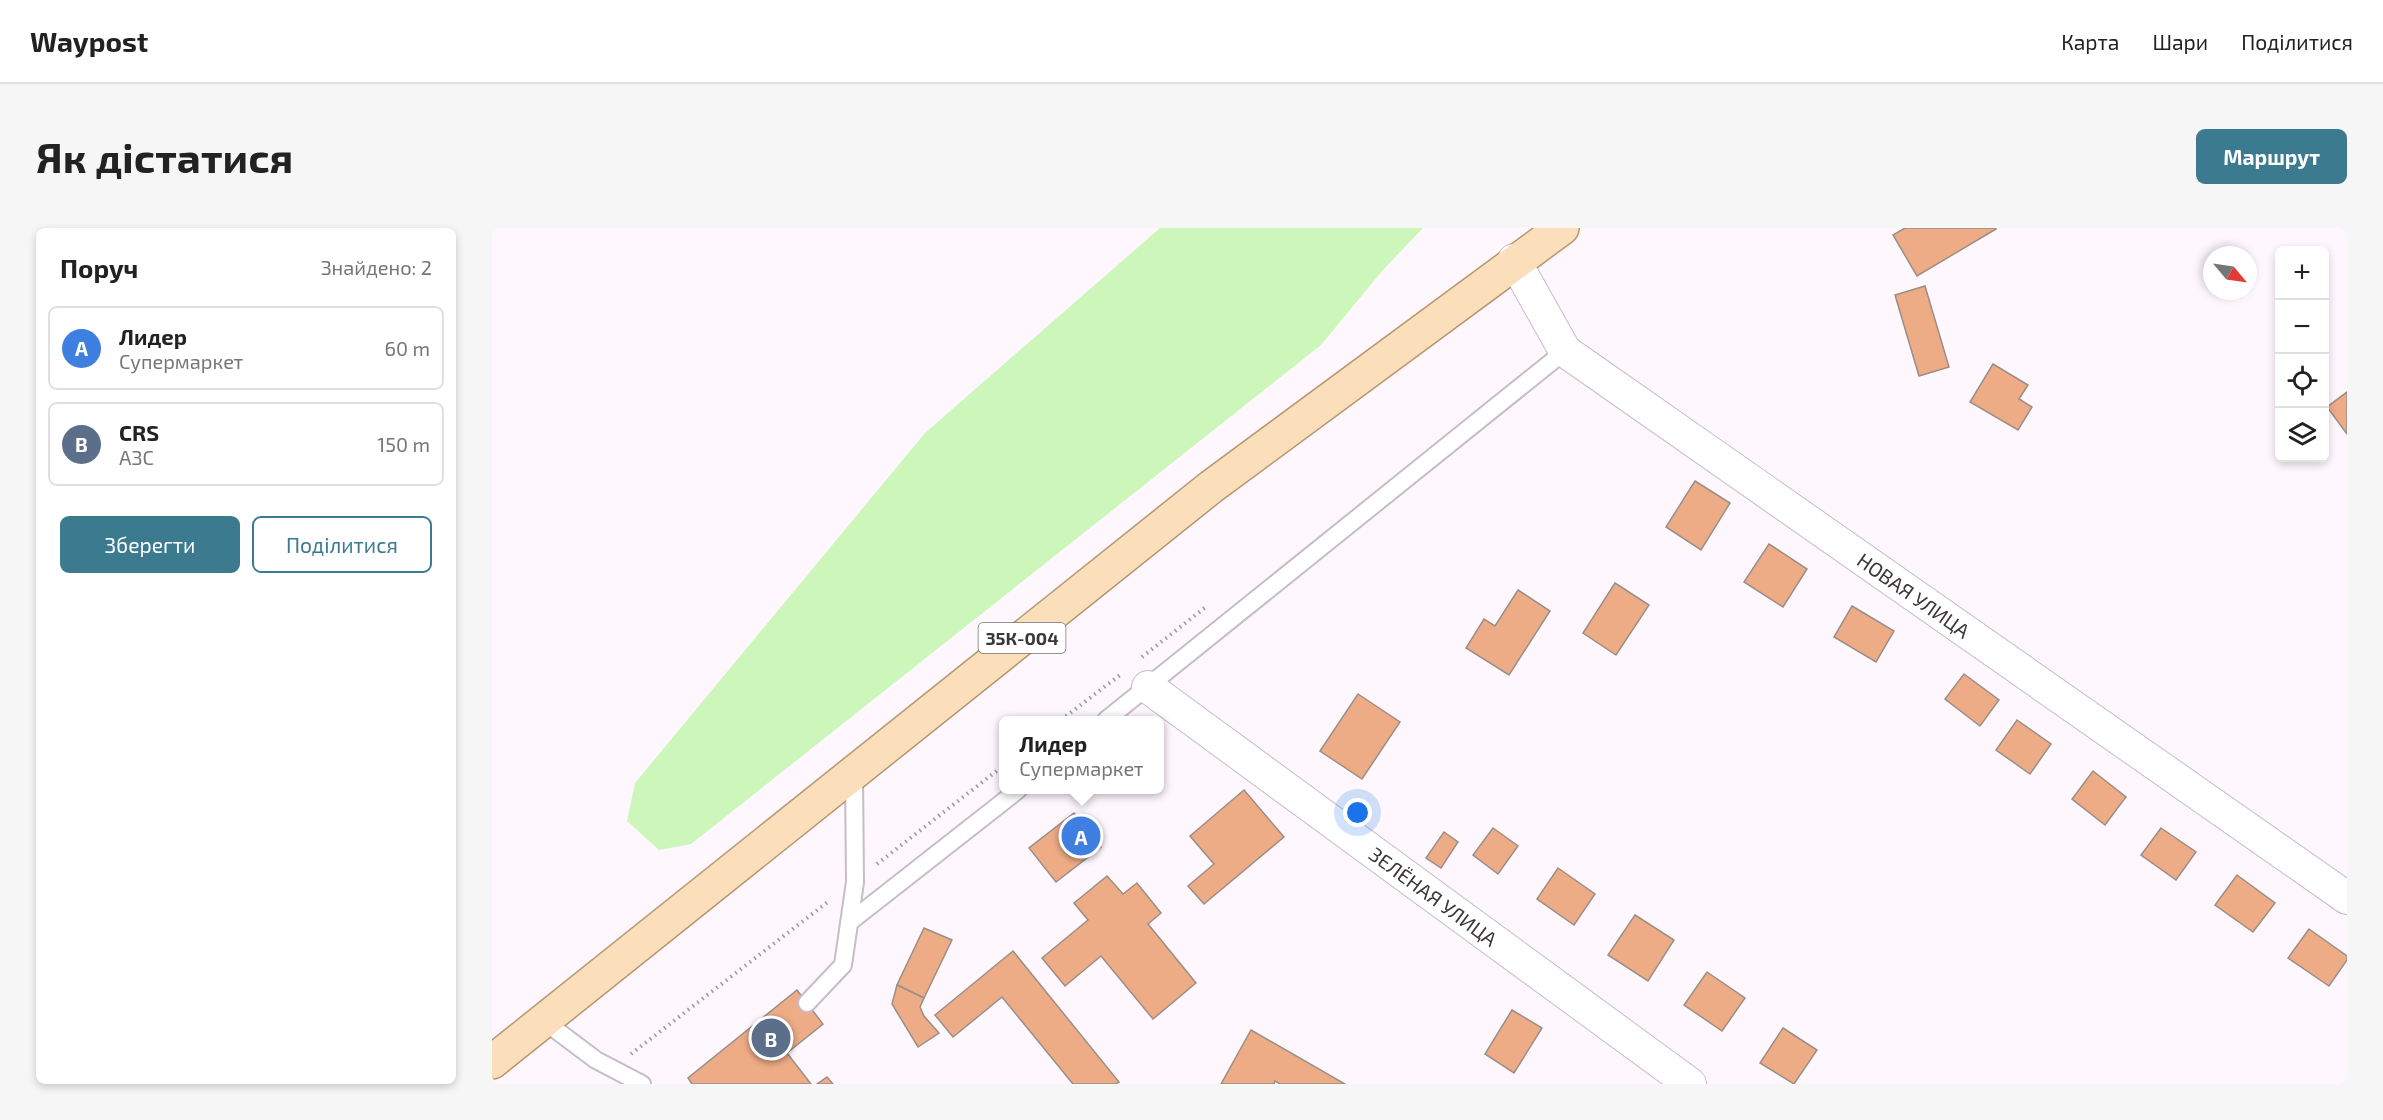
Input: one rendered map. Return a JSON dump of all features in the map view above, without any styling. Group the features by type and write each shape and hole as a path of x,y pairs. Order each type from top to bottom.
{"main road":[{"name":"35К-004","path":"492,1062 1211,487 1514,260 1562,228"}],"street":[{"name":"НОВАЯ УЛИЦА","path":"1514,260 1565,351 2347,898"},
{"name":"ЗЕЛЁНАЯ УЛИЦА","path":"1148,687 1690,1084"}],"lane":[{"path":"1111,716 1565,351"},
{"path":"807,1003 843,965 855,882 854,772"},
{"path":"851,921 1012,794"},
{"path":"544,1021 596,1059 642,1084"}],"path":[{"path":"876,865 999,769"},
{"path":"631,1054 833,898"}],"green space":[{"path":"1160,228 1423,228 1382,271 1321,345 691,844 659,850 627,821 635,783 925,433"}],"building":[{"path":"1905,228 1996,229 1917,276 1893,235"},
{"path":"1925,286 1949,367 1919,376 1895,295"},
{"path":"1993,364 2028,385 2019,399 2032,407 2018,430 1970,402"},
{"path":"2347,392 2347,434 2329,410 2329,406"},
{"path":"1695,481 1730,503 1701,550 1666,527"},
{"path":"1769,544 1807,569 1783,607 1744,582"},
{"path":"1615,583 1649,605 1616,655 1583,633"},
{"path":"1518,590 1550,611 1509,675 1466,648 1484,619 1495,626"},
{"path":"1852,606 1894,631 1876,662 1834,637"},
{"path":"1964,674 1999,700 1980,726 1945,699"},
{"path":"1358,694 1400,722 1362,779 1320,751"},
{"path":"2017,720 2051,744 2030,774 1996,750"},
{"path":"2093,771 2126,797 2105,825 2072,799"},
{"path":"1244,790 1284,837 1204,904 1188,886 1214,864 1190,836"},
{"path":"1074,813 1101,847 1056,882 1029,848"},
{"path":"1493,828 1518,846 1498,874 1473,855"},
{"path":"2161,828 2196,852 2176,880 2141,855"},
{"path":"1444,832 1458,842 1441,868 1426,858"},
{"path":"1558,868 1595,894 1574,925 1537,899"},
{"path":"2237,875 2275,903 2253,932 2215,905"},
{"path":"1107,876 1123,894 1137,883 1161,913 1148,924 1196,983 1153,1019 1101,956 1065,986 1042,958 1088,920 1074,903"},
{"path":"1635,915 1674,940 1648,981 1608,955"},
{"path":"924,928 952,940 924,998 897,985"},
{"path":"2309,929 2347,956 2347,960 2329,986 2288,958"},
{"path":"1013,951 1119,1082 1116,1084 1073,1084 1002,997 953,1037 935,1015"},
{"path":"1707,972 1745,998 1722,1031 1684,1005"},
{"path":"897,985 924,998 920,1007 924,1016 939,1033 918,1047 892,1004"},
{"path":"797,990 823,1024 787,1053 811,1084 692,1084 688,1078"},
{"path":"1512,1010 1542,1028 1514,1073 1485,1054"},
{"path":"1783,1028 1817,1050 1794,1084 1760,1063"},
{"path":"1251,1030 1345,1084 1280,1084 1275,1081 1274,1084 1221,1084"},
{"path":"827,1077 833,1084 817,1084"}],"place":[{"name":"Лидер","path":"1081,836"},
{"name":"CRS","path":"771,1038"}]}
